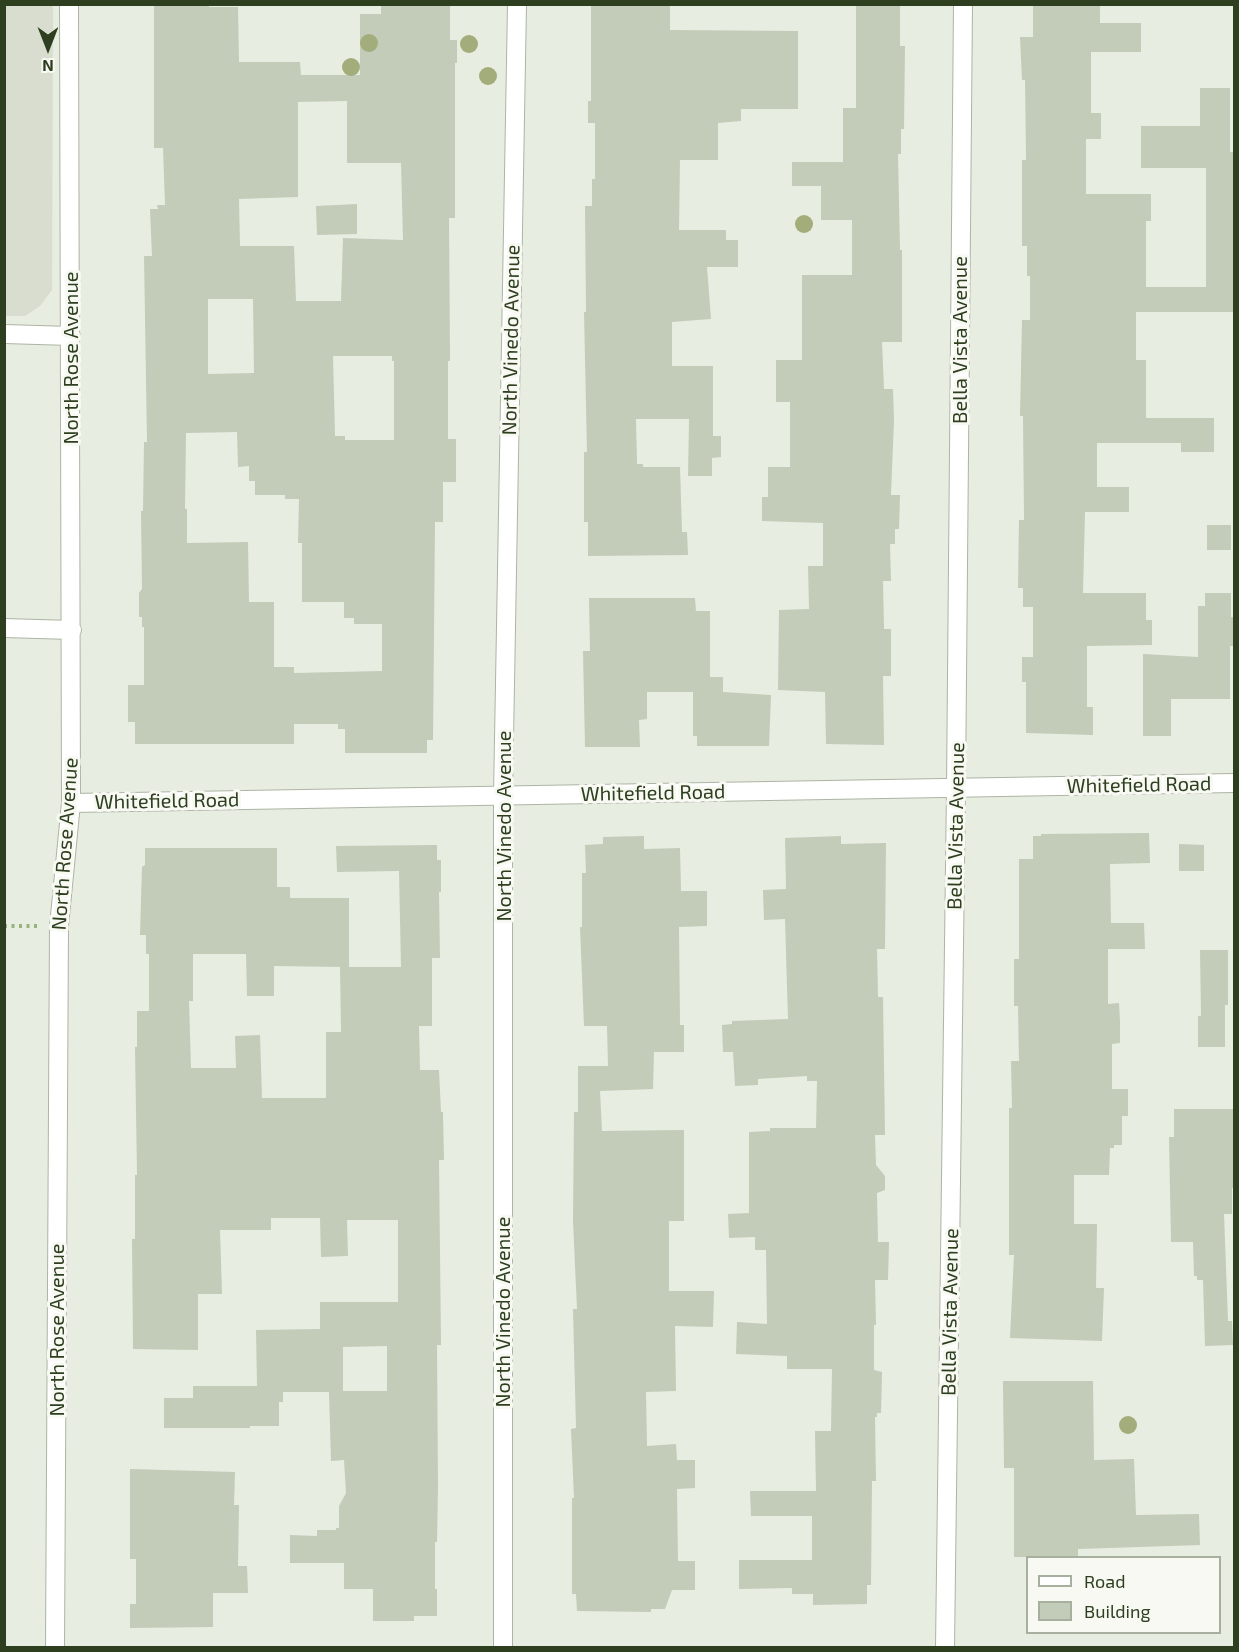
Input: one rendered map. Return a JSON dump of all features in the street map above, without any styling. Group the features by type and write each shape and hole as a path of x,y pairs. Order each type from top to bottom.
{"street":[{"name":"North Rose Avenue","path":"55,1647 59,926 71,803 69,4"},
{"name":"North Vinedo Avenue","path":"503,1647 503,796 517,4"},
{"name":"Bella Vista Avenue","path":"945,1647 963,4"},
{"path":"4,334 71,336"},
{"path":"4,628 72,630"},
{"name":"Whitefield Road","path":"71,803 1234,783"}],"path":[{"path":"4,926 59,926"}],"shaded area":[{"path":"5,4 52,5 53,8 52,290 40,306 25,316 5,316"}],"building":[{"path":"154,4 209,4 209,7 238,7 239,62 300,62 301,75 360,75 360,14 381,14 381,4 450,4 450,40 457,40 457,63 455,63 455,218 449,218 448,439 456,439 456,482 443,482 443,522 435,522 433,740 427,740 427,753 345,753 345,729 338,729 338,724 294,724 294,744 135,744 135,722 128,722 128,685 144,685 144,627 142,627 142,617 139,617 139,593 142,589 141,511 143,511 144,442 147,442 144,256 152,256 150,209 158,209 157,205 165,205 163,148 154,148","holes":["347,101 347,163 401,163 403,240 343,238 341,301 296,301 294,246 240,246 239,199 298,197 298,102","208,299 253,299 254,373 208,374","333,356 392,356 392,361 394,361 394,440 345,440 345,436 335,436","237,432 238,467 249,466 249,481 255,481 255,495 285,495 285,499 299,499 298,543 302,543 302,602 344,602 344,618 354,618 354,624 382,624 382,671 294,673 294,667 274,667 274,602 249,602 248,542 187,543 186,433"]},
{"path":"591,4 670,4 670,30 798,31 798,109 741,109 741,121 718,123 718,160 680,160 679,230 726,230 726,240 738,240 738,267 707,267 711,319 672,322 672,366 713,366 713,436 721,436 721,457 712,458 712,476 688,476 689,419 636,419 637,464 643,464 643,467 680,467 682,532 687,532 688,555 588,556 588,522 584,522 584,452 587,452 584,312 586,312 585,206 592,206 592,179 595,179 595,123 588,123 588,101 591,101"},
{"path":"856,4 900,4 900,46 905,46 904,129 901,129 901,154 898,154 900,250 902,250 902,342 882,342 884,389 893,389 891,495 900,495 899,529 895,529 895,544 890,544 891,581 883,581 884,629 891,629 891,676 883,676 884,745 826,744 825,692 778,690 779,610 809,609 808,566 823,566 823,523 762,521 762,497 768,497 768,467 790,467 790,402 776,402 776,360 802,360 802,275 852,275 852,220 821,220 821,186 792,186 792,162 843,162 843,108 856,108"},
{"path":"1033,4 1100,4 1100,23 1141,23 1141,52 1091,52 1091,113 1101,113 1101,139 1086,139 1086,194 1151,194 1151,221 1146,221 1146,287 1206,287 1206,168 1141,168 1141,126 1200,126 1200,88 1230,88 1230,152 1234,152 1234,312 1136,312 1136,360 1146,360 1146,418 1214,418 1214,452 1181,452 1181,443 1097,443 1097,487 1129,487 1129,512 1085,512 1083,593 1146,593 1146,620 1152,620 1152,645 1087,646 1087,707 1093,707 1093,735 1026,733 1026,682 1022,682 1022,657 1033,657 1033,607 1023,607 1023,588 1018,588 1019,520 1024,520 1023,416 1020,416 1022,320 1030,320 1027,246 1022,246 1022,160 1026,160 1025,80 1022,80 1020,37 1033,37"},
{"path":"357,204 357,234 317,235 316,206"},
{"path":"1207,525 1231,525 1231,550 1207,550"},
{"path":"1205,593 1231,593 1234,646 1230,646 1230,699 1171,699 1171,736 1143,736 1143,654 1198,657 1198,606 1205,606"},
{"path":"589,598 695,598 696,611 710,611 710,677 723,677 723,692 771,695 769,746 697,746 697,736 693,736 693,692 647,692 647,719 639,720 640,747 585,747 583,651 590,651"},
{"path":"1149,833 1150,863 1110,864 1111,923 1144,923 1145,949 1108,949 1108,1004 1119,1003 1120,1021 1120,1043 1112,1044 1112,1089 1128,1089 1128,1116 1122,1116 1122,1145 1114,1145 1114,1148 1110,1148 1109,1175 1074,1175 1074,1224 1097,1224 1096,1288 1104,1288 1102,1341 1010,1338 1014,1255 1009,1255 1009,1108 1012,1108 1011,1061 1019,1061 1018,1006 1014,1006 1014,959 1019,959 1019,859 1033,859 1033,836 1041,836 1041,834"},
{"path":"644,836 644,849 680,848 681,891 707,891 707,926 679,927 680,1025 684,1025 684,1052 654,1052 653,1089 600,1091 602,1131 684,1130 684,1221 669,1221 669,1291 714,1291 713,1327 675,1326 676,1391 646,1392 647,1446 676,1444 677,1460 695,1460 695,1488 677,1489 678,1561 695,1561 695,1590 672,1590 665,1609 651,1609 651,1612 577,1611 576,1594 572,1594 572,1498 574,1498 571,1429 576,1428 573,1309 577,1309 573,1221 574,1112 578,1112 578,1066 608,1066 607,1026 584,1026 580,927 582,927 582,873 586,873 585,845 603,844 603,837"},
{"path":"841,836 841,844 886,843 885,949 877,949 878,997 883,997 885,1135 875,1135 876,1165 885,1176 885,1190 877,1193 878,1242 889,1242 888,1280 875,1280 874,1370 882,1372 881,1413 877,1413 875,1417 876,1481 872,1481 871,1585 867,1585 867,1604 813,1605 813,1594 792,1594 792,1588 739,1589 739,1560 812,1560 812,1516 751,1516 750,1491 816,1491 815,1431 831,1431 832,1369 787,1369 787,1356 736,1354 737,1322 767,1324 766,1250 755,1250 755,1237 729,1238 728,1214 749,1213 749,1132 770,1131 770,1128 816,1128 817,1081 807,1081 807,1076 758,1079 758,1085 735,1086 733,1052 723,1052 722,1025 732,1024 732,1021 788,1019 785,919 764,920 763,890 786,889 785,838"},
{"path":"1179,844 1204,845 1204,871 1179,871"},
{"path":"437,845 437,860 441,860 440,958 432,958 432,1026 419,1026 420,1070 439,1070 441,1112 443,1112 444,1160 439,1160 441,1345 437,1345 438,1488 435,1589 437,1589 437,1616 414,1616 414,1621 373,1621 373,1589 344,1589 344,1563 290,1563 290,1535 317,1536 317,1530 339,1528 339,1506 346,1493 344,1460 331,1461 329,1392 283,1392 283,1402 279,1402 279,1426 164,1428 164,1398 193,1398 193,1386 257,1386 256,1330 320,1329 320,1302 398,1302 398,1220 347,1220 348,1256 321,1257 320,1218 271,1218 271,1230 220,1230 222,1294 198,1294 198,1350 133,1349 132,1239 135,1239 135,1175 137,1175 135,1047 137,1047 137,1011 149,1011 149,954 146,954 146,935 140,935 142,867 145,865 145,848 277,848 277,887 290,887 290,898 349,898 349,967 401,967 399,871 337,872 336,846","holes":["193,954 246,954 247,996 274,996 274,966 340,967 341,1032 326,1032 326,1098 262,1098 260,1035 235,1036 236,1068 191,1068 189,1001 193,1001","387,1346 387,1391 343,1391 343,1347"]},
{"path":"1200,950 1228,950 1225,1047 1198,1047 1198,1016 1201,1016"},
{"path":"1174,1109 1234,1109 1232,1214 1224,1214 1228,1321 1232,1321 1233,1345 1205,1346 1203,1280 1197,1280 1197,1276 1194,1276 1193,1242 1171,1242 1169,1137 1174,1137"},
{"path":"1003,1381 1093,1381 1094,1460 1134,1459 1136,1515 1199,1514 1200,1545 1078,1549 1078,1556 1014,1557 1014,1468 1004,1468"},
{"path":"130,1469 235,1472 234,1505 239,1505 238,1566 247,1566 248,1593 213,1593 213,1627 130,1628 130,1604 136,1604 136,1559 130,1559"}]}
